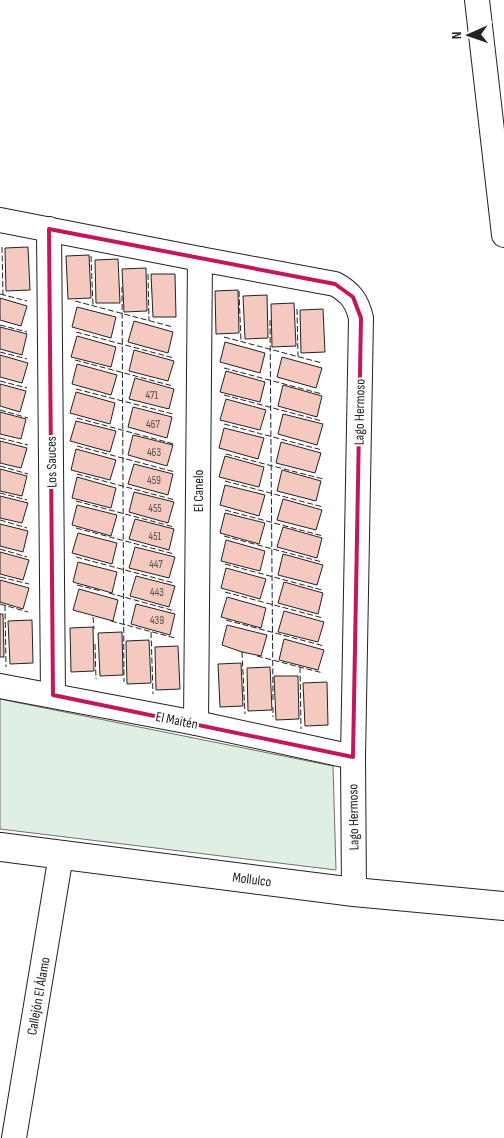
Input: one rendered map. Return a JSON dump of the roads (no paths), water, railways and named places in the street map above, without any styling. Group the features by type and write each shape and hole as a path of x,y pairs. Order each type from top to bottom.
{"street":[{"path":"477,0 504,235"},
{"name":"Lago Hermoso","path":"0,220 200,260 335,284 349,293 358,307 361,318 353,757 354,892"},
{"name":"Los Sauces","path":"49,229 53,695"},
{"name":"El Canelo","path":"196,723 200,260"},
{"name":"El Maitén","path":"0,686 196,723 353,757"},
{"name":"Mollulco","path":"0,848 354,892 504,906"},
{"name":"Callejón El Álamo","path":"14,1138 62,855"}]}
